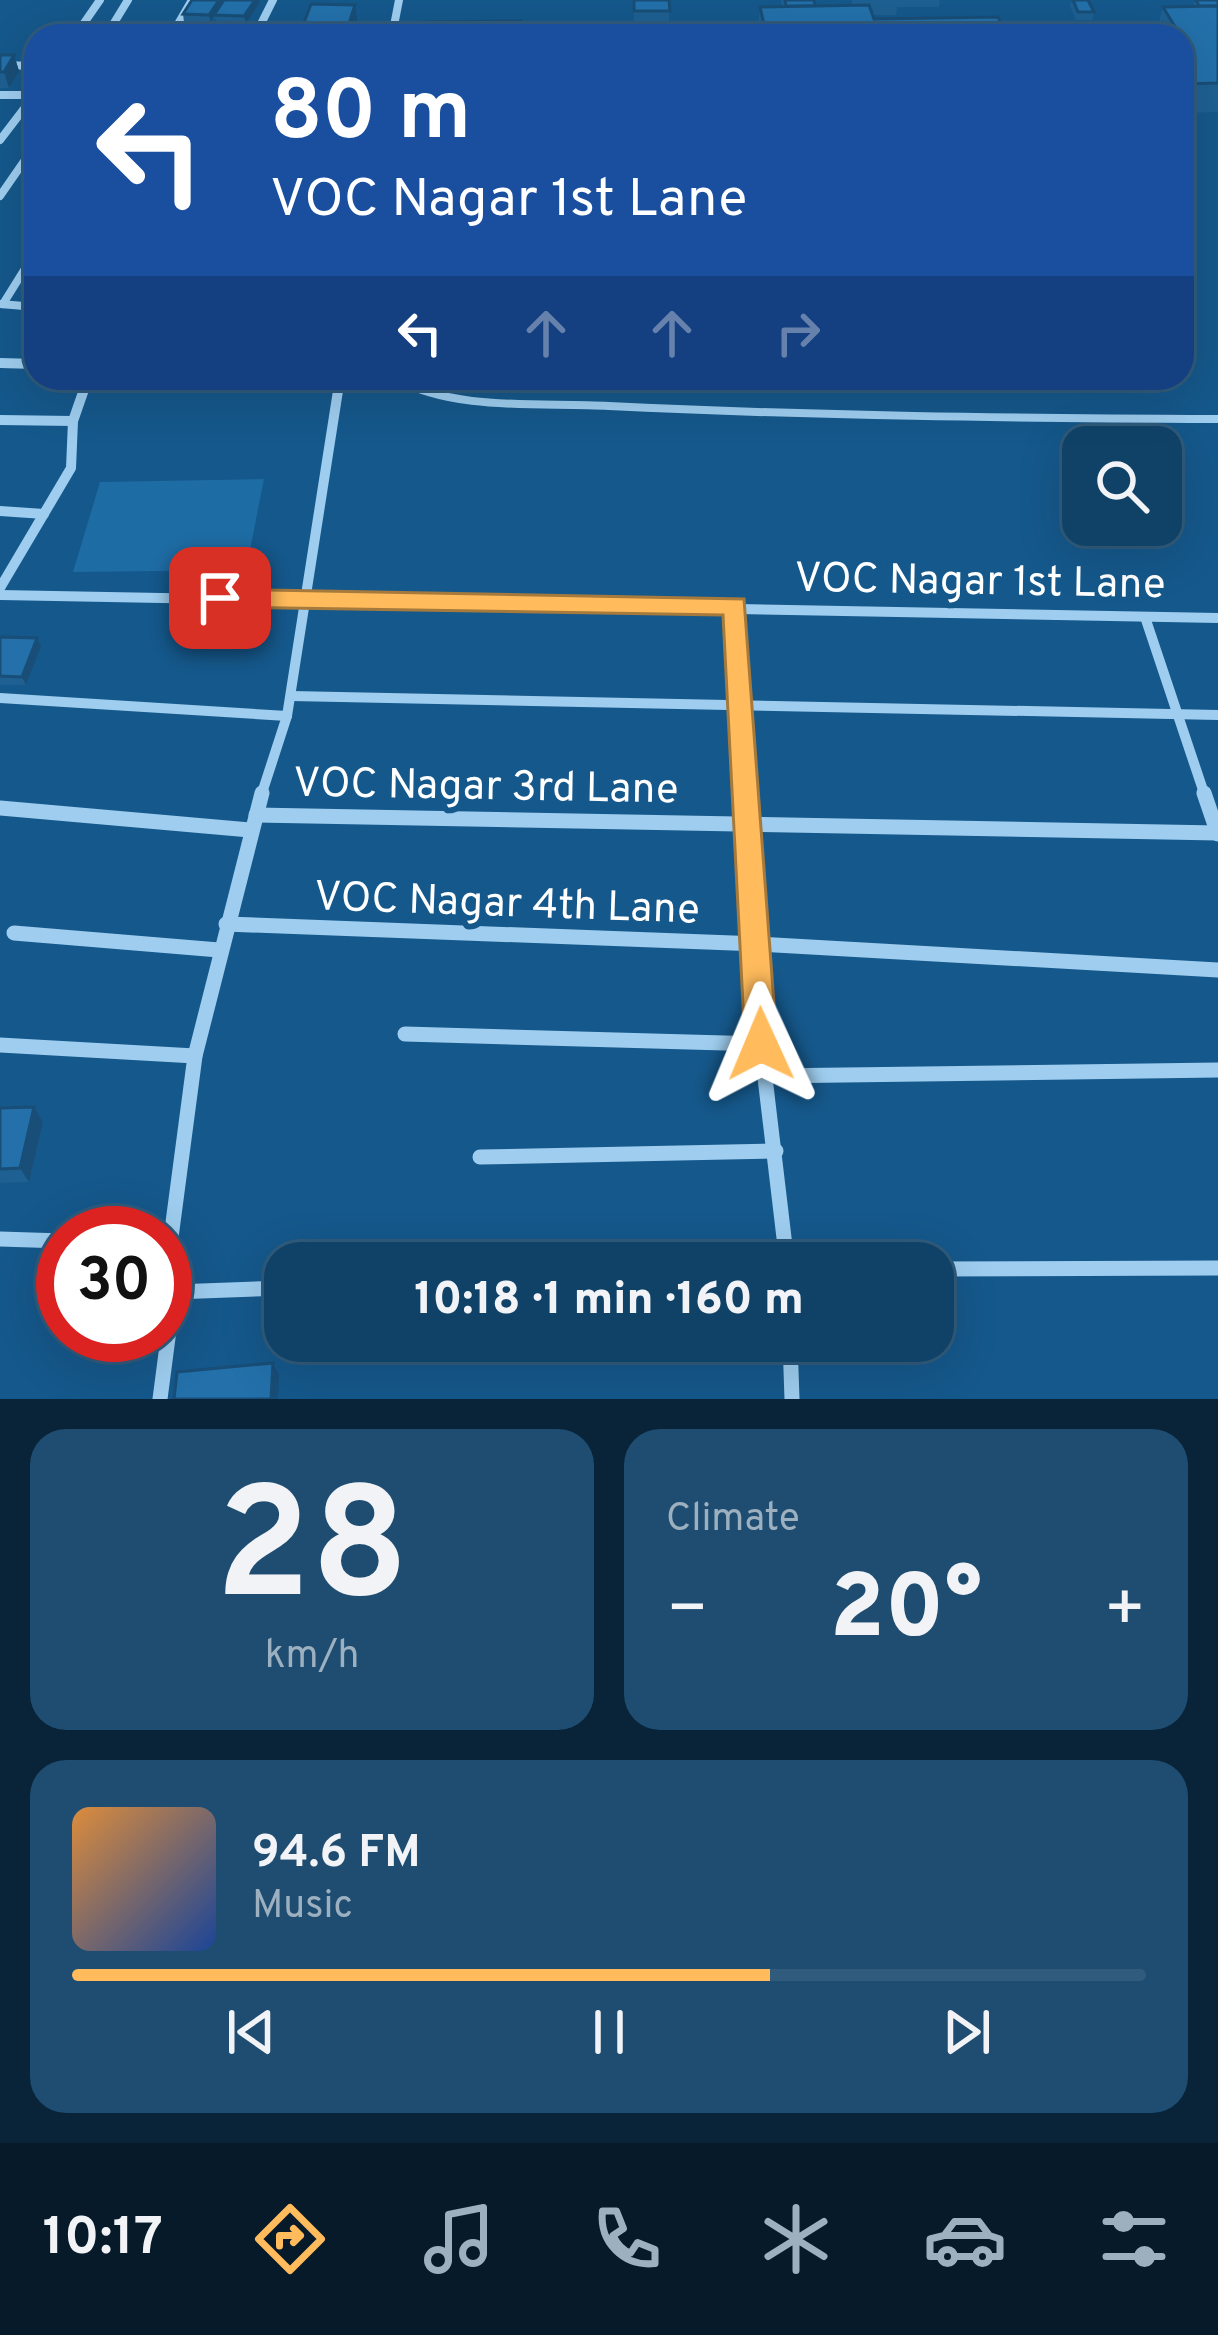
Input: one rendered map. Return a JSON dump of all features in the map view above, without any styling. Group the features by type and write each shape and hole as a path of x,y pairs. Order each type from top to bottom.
{"street":[{"path":"0,140 24,108"},
{"path":"0,196 24,161"},
{"path":"1,304 24,269"},
{"path":"0,592 71,468 73,421 84,390"},
{"path":"173,1206 194,1056 250,830 292,696 338,390"},
{"path":"0,420 73,421"},
{"path":"0,511 44,514"},
{"name":"VOC Nagar 1st Lane","path":"0,592 1218,618"},
{"path":"735,606 746,820 759,944 761,1044 785,1242"},
{"path":"1145,617 1218,833"},
{"path":"292,696 1218,715"},
{"path":"0,698 287,716"},
{"path":"0,808 250,830"},
{"name":"VOC Nagar 3rd Lane","path":"256,815 746,820 1218,833"},
{"name":"VOC Nagar 4th Lane","path":"226,924 759,944 1218,970"},
{"path":"14,933 219,950"},
{"path":"404,1034 761,1044"},
{"path":"0,1045 194,1056"},
{"path":"767,1076 1218,1070"},
{"path":"480,1157 776,1151"},
{"path":"0,1238 36,1240"},
{"path":"954,1269 1218,1268"},
{"path":"192,1291 264,1289"},
{"path":"160,1399 165,1362"},
{"path":"791,1362 792,1399"}],"lane":[{"path":"427,390 476,398 717,412 1218,419"}],"shaded area":[{"path":"264,479 246,570 73,572 100,482"}],"building":[{"path":"192,0 219,0 209,15 183,14"},
{"path":"224,0 255,0 244,16 214,15"},
{"path":"634,0 669,0 670,11 634,11"},
{"path":"785,0 814,0 815,6 786,6"},
{"path":"1073,0 1088,0 1094,12 1078,12"},
{"path":"1196,0 1218,0 1218,6 1199,6"},
{"path":"311,4 355,5 349,24 304,24"},
{"path":"869,5 874,19 998,17 1001,24 764,24 760,7"},
{"path":"1218,6 1218,83 1194,84 1194,24 1173,24 1163,7"},
{"path":"521,21 521,24 423,24"},
{"path":"0,55 14,55 4,72 0,72"},
{"path":"0,637 37,638 22,677 0,676"},
{"path":"34,1107 20,1168 0,1169 0,1108"},
{"path":"273,1363 271,1399 174,1399 177,1372"}],"route":[{"path":"220,598 735,606 746,820 759,944 761,1044"}]}
